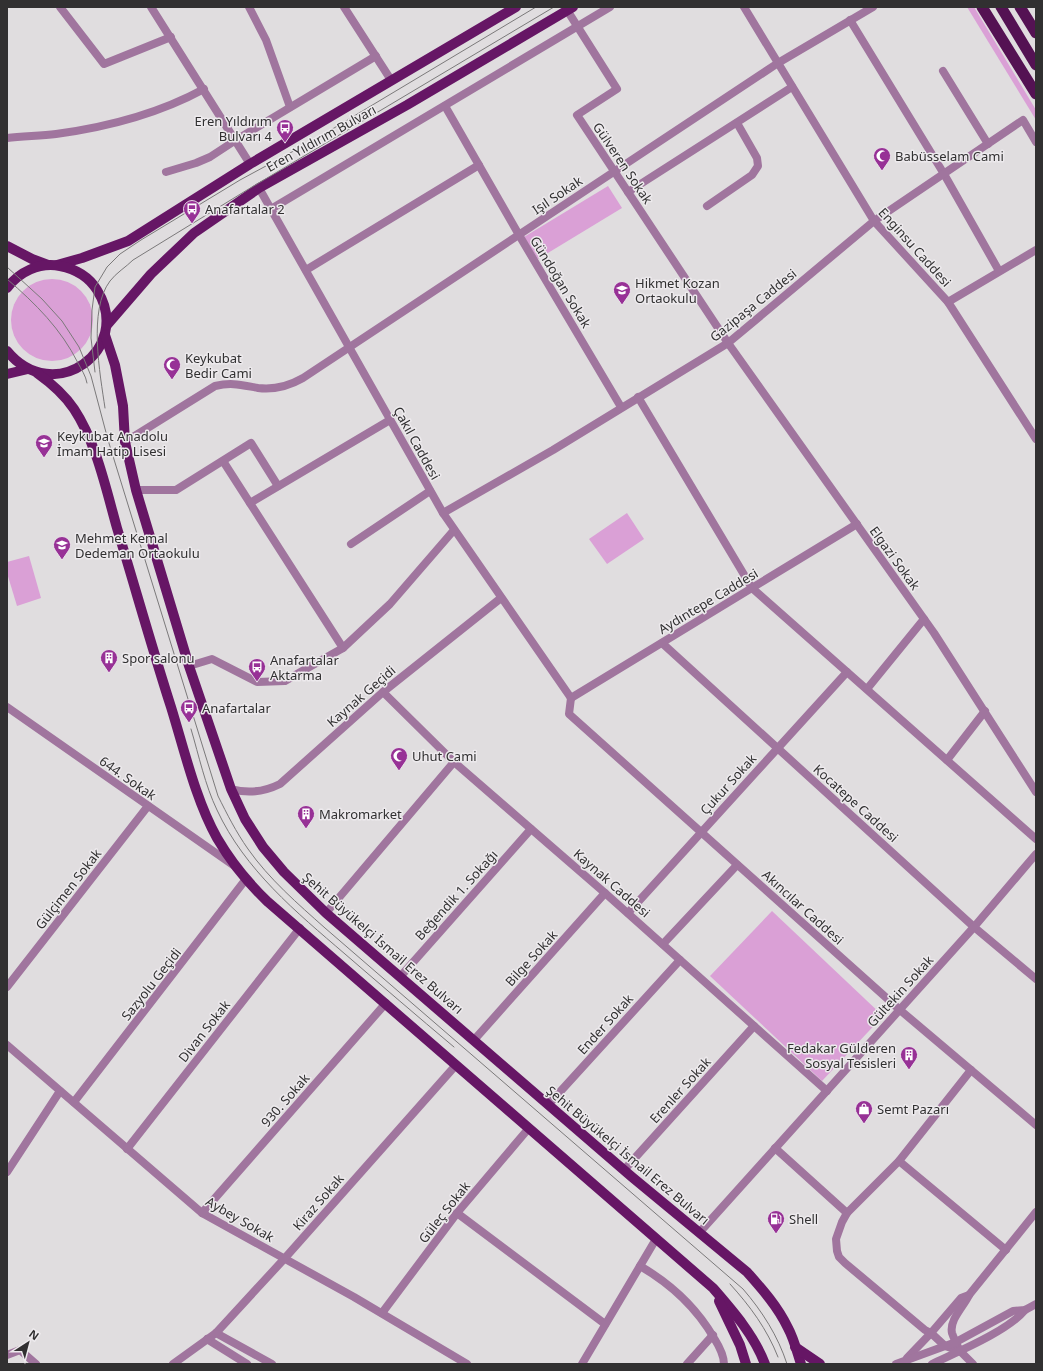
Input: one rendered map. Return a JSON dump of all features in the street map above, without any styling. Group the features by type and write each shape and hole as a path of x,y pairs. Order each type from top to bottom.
{"highway":[{"path":"982,7 1036,94"},
{"path":"1001,7 1036,65"},
{"path":"1020,7 1036,33"}],"main road":[{"name":"Eren Yıldırım Bulvarı","path":"7,288 21,274 34,268 82,258 128,241 250,164 516,7"},
{"name":"Eren Yıldırım Bulvarı","path":"33,371 56,375 75,370 93,357 97,352 106,330 151,274 194,233 259,188 406,105 570,9"},
{"path":"7,246 32,259 53,265"},
{"name":"Şehit Büyükelçi İsmail Erez Bulvarı","path":"53,265 76,270 84,275 96,287 102,297 107,316 106,330 123,406 125,442 136,490 189,666 231,790 245,819 263,847 284,872 326,913 624,1170 747,1272 780,1314 789,1330 801,1364"},
{"path":"7,351 20,364 33,371 57,388 73,407 85,429 99,468 161,678 199,798 217,838 235,866 268,902 300,928 712,1288 730,1308 749,1334 765,1364"},
{"path":"7,374 33,371"},
{"path":"712,1288 740,1345 746,1364"},
{"path":"795,1347 820,1364"}],"street":[{"path":"60,7 104,64 171,37"},
{"path":"151,7 204,88 250,164"},
{"path":"249,7 266,40 290,107"},
{"path":"344,7 391,80"},
{"path":"271,209 610,7"},
{"name":"Enginsu Caddesi","path":"744,7 874,221 948,302 1033,427 1036,439"},
{"name":"Işıl Sokak","path":"125,442 215,386 232,383 265,388 280,387 303,378 778,63 873,7"},
{"name":"Gülveren Sokak","path":"570,9 578,26 617,89 576,115 728,343"},
{"path":"850,20 944,174 999,271"},
{"path":"166,172 196,163 223,149 376,56"},
{"path":"942,71 988,144"},
{"path":"628,192 792,87"},
{"path":"7,138 55,134 102,126 126,120 168,106 204,88"},
{"name":"Gündoğan Sokak","path":"445,106 519,235 621,407"},
{"name":"Gazipaşa Caddesi","path":"443,514 553,450 621,407 728,343 874,221 1023,120 1036,142"},
{"path":"707,206 752,175 758,166 757,158 737,122"},
{"path":"306,270 479,165"},
{"name":"Çakıl Caddesi","path":"259,188 443,514 571,698"},
{"path":"948,302 1036,250"},
{"name":"Elgazi Sokak","path":"728,343 924,619 985,711 1036,792"},
{"path":"638,397 752,588 1036,839"},
{"path":"250,503 390,420"},
{"path":"136,490 176,490 251,443 278,486"},
{"path":"223,461 343,648"},
{"path":"351,544 430,492"},
{"name":"Aydıntepe Caddesi","path":"571,698 857,524"},
{"path":"189,666 212,659 257,682 285,682 343,648 390,604 454,530"},
{"name":"Kaynak Geçidi","path":"231,790 256,792 273,788 280,784 383,692 501,598"},
{"path":"867,690 924,619"},
{"name":"Kocatepe Caddesi","path":"662,643 974,927 1036,979"},
{"name":"Çukur Sokak","path":"628,913 847,672"},
{"name":"Kaynak Caddesi","path":"383,692 454,762 628,913 827,1091"},
{"name":"Akıncılar Caddesi","path":"571,698 569,714 900,1010 1036,1125"},
{"name":"644. Sokak","path":"7,708 235,866"},
{"path":"947,760 985,711"},
{"path":"326,913 454,762"},
{"name":"Gülçimen Sokak","path":"7,987 148,806"},
{"name":"Beğendik 1. Sokağı","path":"400,977 530,829"},
{"name":"Gültekin Sokak","path":"699,1233 974,927 1036,854"},
{"path":"663,944 737,864"},
{"name":"Sazyolu Geçidi","path":"74,1102 246,879"},
{"name":"Bilge Sokak","path":"474,1040 605,893"},
{"name":"Divan Sokak","path":"127,1149 300,928"},
{"name":"Ender Sokak","path":"548,1105 680,960"},
{"name":"930. Sokak","path":"202,1213 386,1003"},
{"name":"Erenler Sokak","path":"624,1170 754,1026"},
{"name":"Aybey Sokak","path":"7,1045 202,1213 382,1313 467,1364"},
{"name":"Kiraz Sokak","path":"173,1364 216,1333 285,1258 456,1064"},
{"path":"960,1351 945,1346 931,1333 924,1330 845,1263 840,1257 836,1245 838,1233 847,1213 899,1161 971,1070"},
{"path":"7,1172 60,1091"},
{"name":"Güleç Sokak","path":"382,1313 457,1213 529,1128"},
{"path":"775,1148 847,1213"},
{"path":"899,1161 1006,1250"},
{"path":"973,1364 960,1351 952,1334 952,1324 966,1303 969,1295 1036,1212"},
{"path":"457,1213 605,1324"},
{"path":"582,1364 656,1239"},
{"path":"640,1266 663,1281 685,1299 713,1335 722,1353 724,1364"},
{"path":"905,1361 961,1298 969,1295"},
{"path":"932,1364 960,1351 1018,1318 1025,1310 1036,1304"},
{"path":"896,1364 956,1342 1013,1311 1025,1310"},
{"path":"216,1333 272,1364"},
{"path":"687,1364 713,1335"},
{"path":"207,1339 247,1364"},
{"path":"7,1355 20,1350 36,1364"}],"shaded area":[{"path":"967,7 974,7 1036,110 1036,120"},
{"path":"608,186 622,208 538,259 524,237"},
{"path":"44,279 60,279 75,286 86,297 93,312 93,328 90,336 81,349 68,358 60,361 44,361 29,354 18,343 11,328 11,312 18,297 29,286"},
{"path":"627,513 644,539 607,564 589,539"},
{"path":"29,556 41,598 17,606 7,573 7,562"},
{"path":"772,911 883,1016 822,1081 710,976"}],"tram line":[{"path":"95,372 91,338 95,287 107,267 120,254 240,180 314,140 536,7"},
{"path":"105,408 97,343 97,325 103,293 110,281 118,273 133,260 247,190 554,7"},
{"path":"7,267 42,299 62,321 79,347 91,376 108,440 218,796 248,849 274,881 315,919 743,1289 769,1324 787,1364"},
{"path":"7,279 28,298 56,328 85,375 87,383"},
{"path":"191,729 206,781 217,810 242,852 257,871 290,906 454,1047"},
{"path":"730,1284 757,1318 769,1337 778,1357"}],"place":[{"name":"Eren Yıldırım Bulvarı 4","path":"285,143"},
{"name":"Babüsselam Cami","path":"882,171"},
{"name":"Anafartalar 2","path":"192,224"},
{"name":"Hikmet Kozan Ortaokulu","path":"622,305"},
{"name":"Keykubat Bedir Cami","path":"172,380"},
{"name":"Keykubat Anadolu İmam Hatip Lisesi","path":"44,458"},
{"name":"Mehmet Kemal Dedeman Ortaokulu","path":"62,560"},
{"name":"Spor salonu","path":"109,673"},
{"name":"Anafartalar Aktarma","path":"257,682"},
{"name":"Anafartalar","path":"189,723"},
{"name":"Uhut Cami","path":"399,771"},
{"name":"Makromarket","path":"306,829"},
{"name":"Fedakar Gülderen Sosyal Tesisleri","path":"909,1070"},
{"name":"Semt Pazarı","path":"864,1124"},
{"name":"Shell","path":"776,1234"}]}
